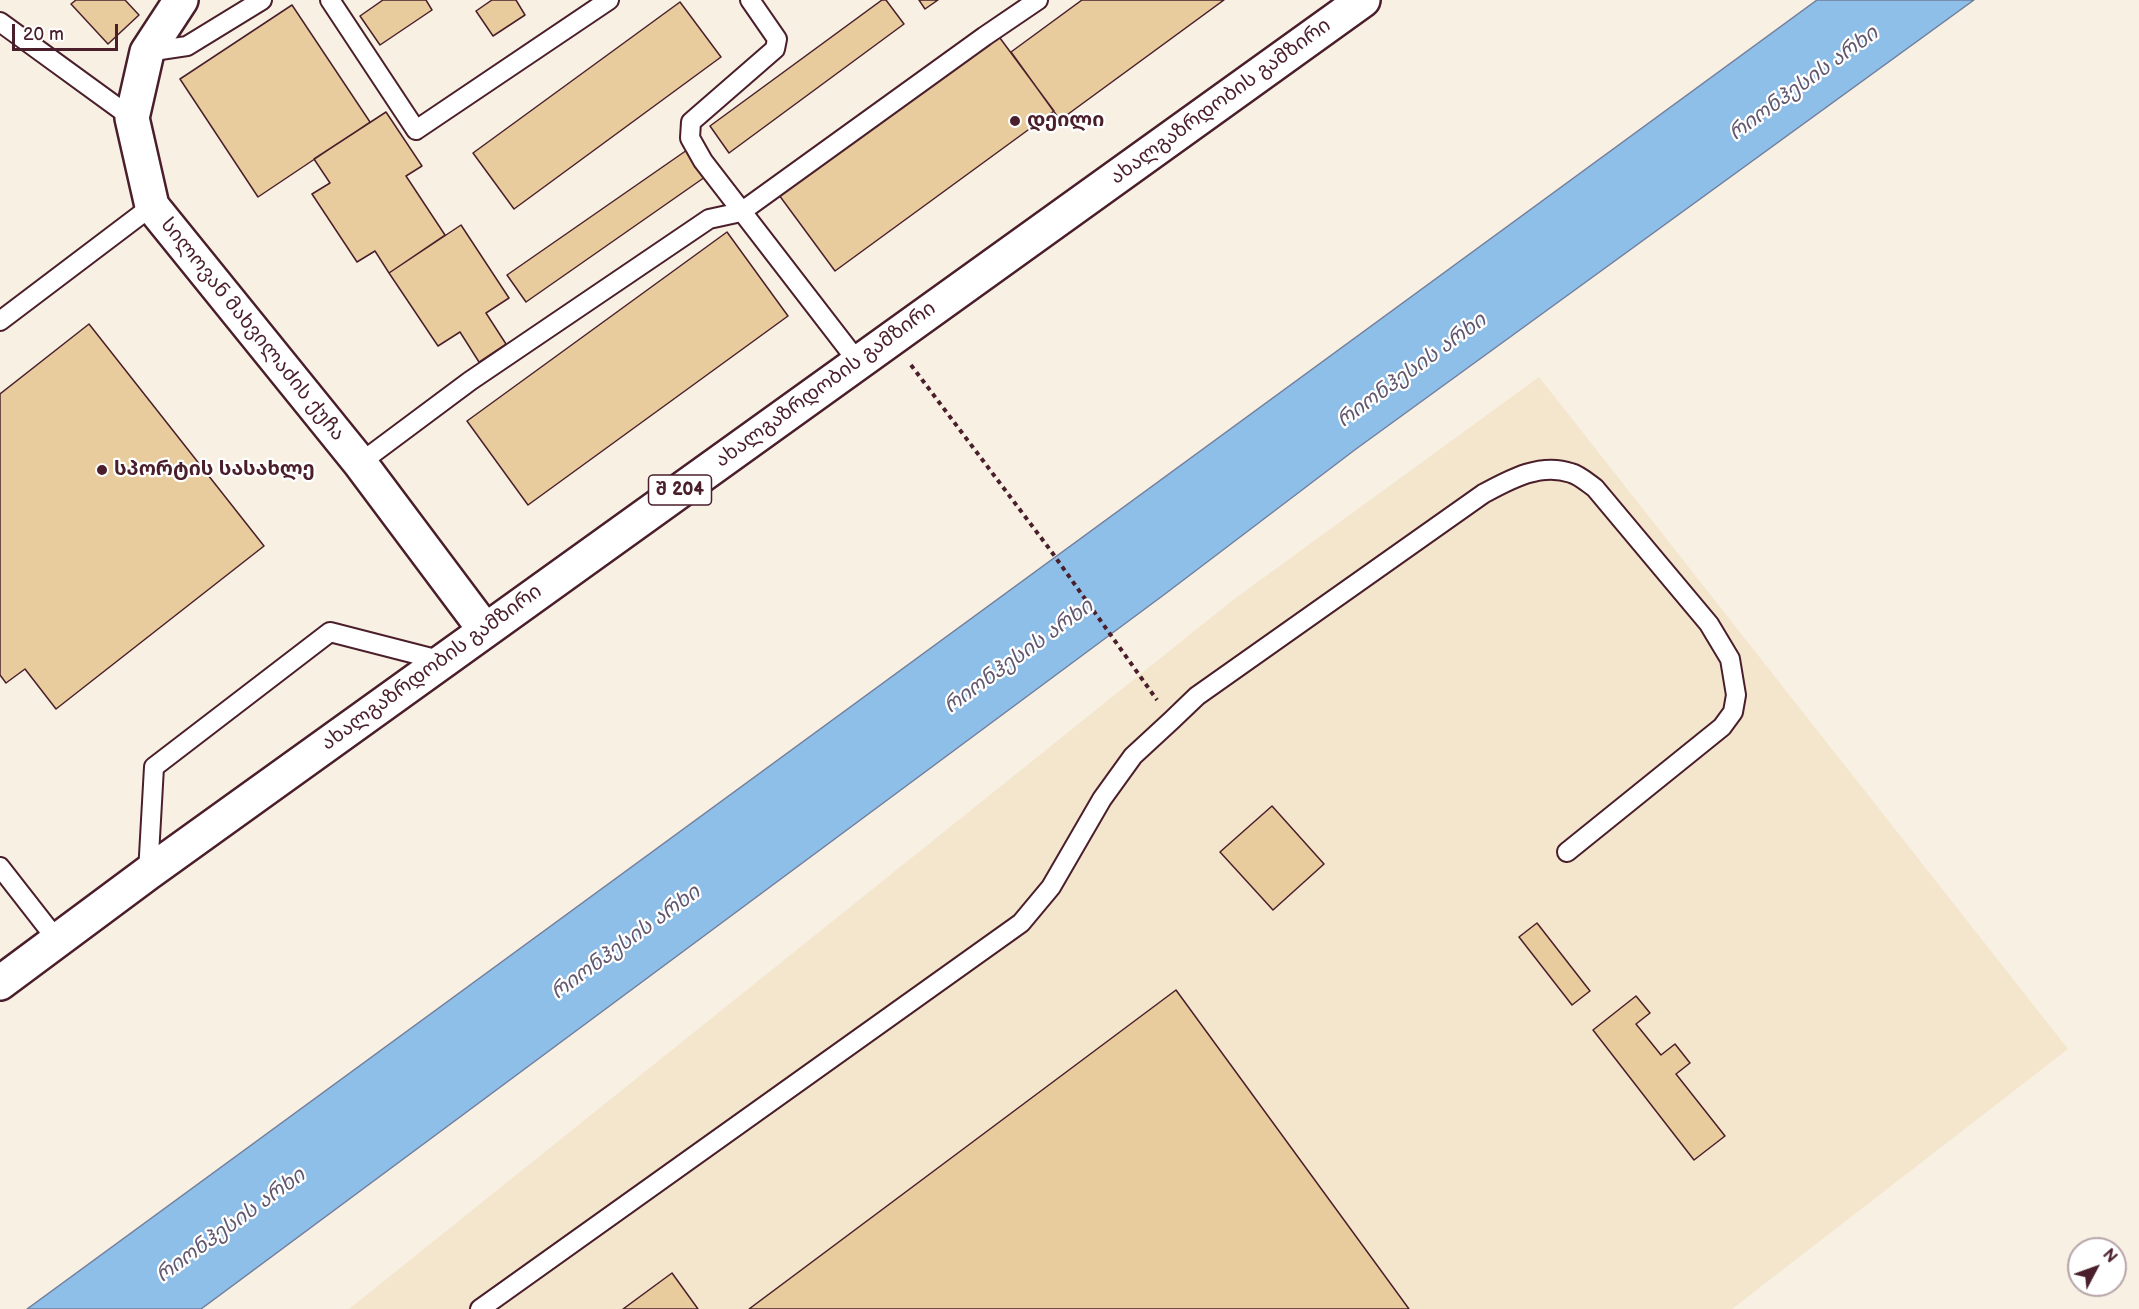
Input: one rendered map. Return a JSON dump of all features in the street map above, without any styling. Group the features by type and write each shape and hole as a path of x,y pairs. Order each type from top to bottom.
{"main road":[{"name":"სილოვან მახვილაძის ქუჩა","path":"181,0 147,52 132,118 152,206 360,463 485,630"},
{"name":"ახალგაზრდობის გამზირი","path":"0,983 148,873 1352,3"}],"lane":[{"path":"147,52 187,46 262,0"},
{"path":"330,0 416,130 609,0"},
{"path":"750,0 777,39 775,49 691,122 690,138 741,212 858,362"},
{"path":"360,463 470,381 709,219 741,212 1038,0"},
{"path":"0,22 132,118"},
{"path":"0,321 152,206"},
{"path":"480,1309 1021,923 1051,887 1102,799 1133,756 1197,696 1483,494 1513,478 1544,469 1572,473 1595,488 1709,624 1730,660 1736,695 1733,712 1722,727 1567,852"},
{"path":"148,873 154,767 330,632 442,661"},
{"path":"0,867 57,940"}],"path":[{"path":"891,338 1051,551 1143,683"}],"shaded area":[{"path":"1539,377 2068,1049 1732,1309 349,1309 1233,600"}],"water":[{"name":"რიონჰესის არხი","path":"1817,0 1974,0 1356,449 1165,594 201,1309 27,1309"}],"building":[{"path":"76,0 125,0 139,15 108,44 71,4"},
{"path":"383,0 426,0 432,10 380,45 360,16"},
{"path":"492,0 516,0 525,15 493,36 476,11"},
{"path":"882,0 886,0 904,24 729,153 710,126"},
{"path":"919,0 938,0 925,9"},
{"path":"1082,0 1224,0 1060,120 1011,52"},
{"path":"680,2 721,57 514,209 473,153"},
{"path":"292,5 370,122 258,197 180,79"},
{"path":"997,34 1054,111 835,271 779,195"},
{"path":"386,112 422,166 406,176 445,235 389,273 375,251 357,262 312,194 330,183 314,159"},
{"path":"687,150 705,177 526,302 507,275"},
{"path":"461,225 509,298 486,313 506,344 479,362 460,332 438,346 389,273"},
{"path":"727,232 788,316 528,505 467,421"},
{"name":"სპორტის სასახლე","path":"89,324 264,546 56,709 25,669 6,683 0,675 0,394"},
{"path":"1272,806 1324,864 1273,910 1220,852"},
{"path":"1537,923 1590,991 1572,1005 1519,937"},
{"path":"1176,990 1409,1309 749,1309"},
{"path":"1636,996 1650,1013 1636,1024 1661,1055 1675,1044 1690,1063 1676,1074 1725,1136 1694,1160 1593,1030"},
{"path":"672,1273 698,1309 623,1309"}],"place":[{"name":"დეილი","path":"1015,121"},
{"name":"სპორტის სასახლე","path":"102,470"}]}
